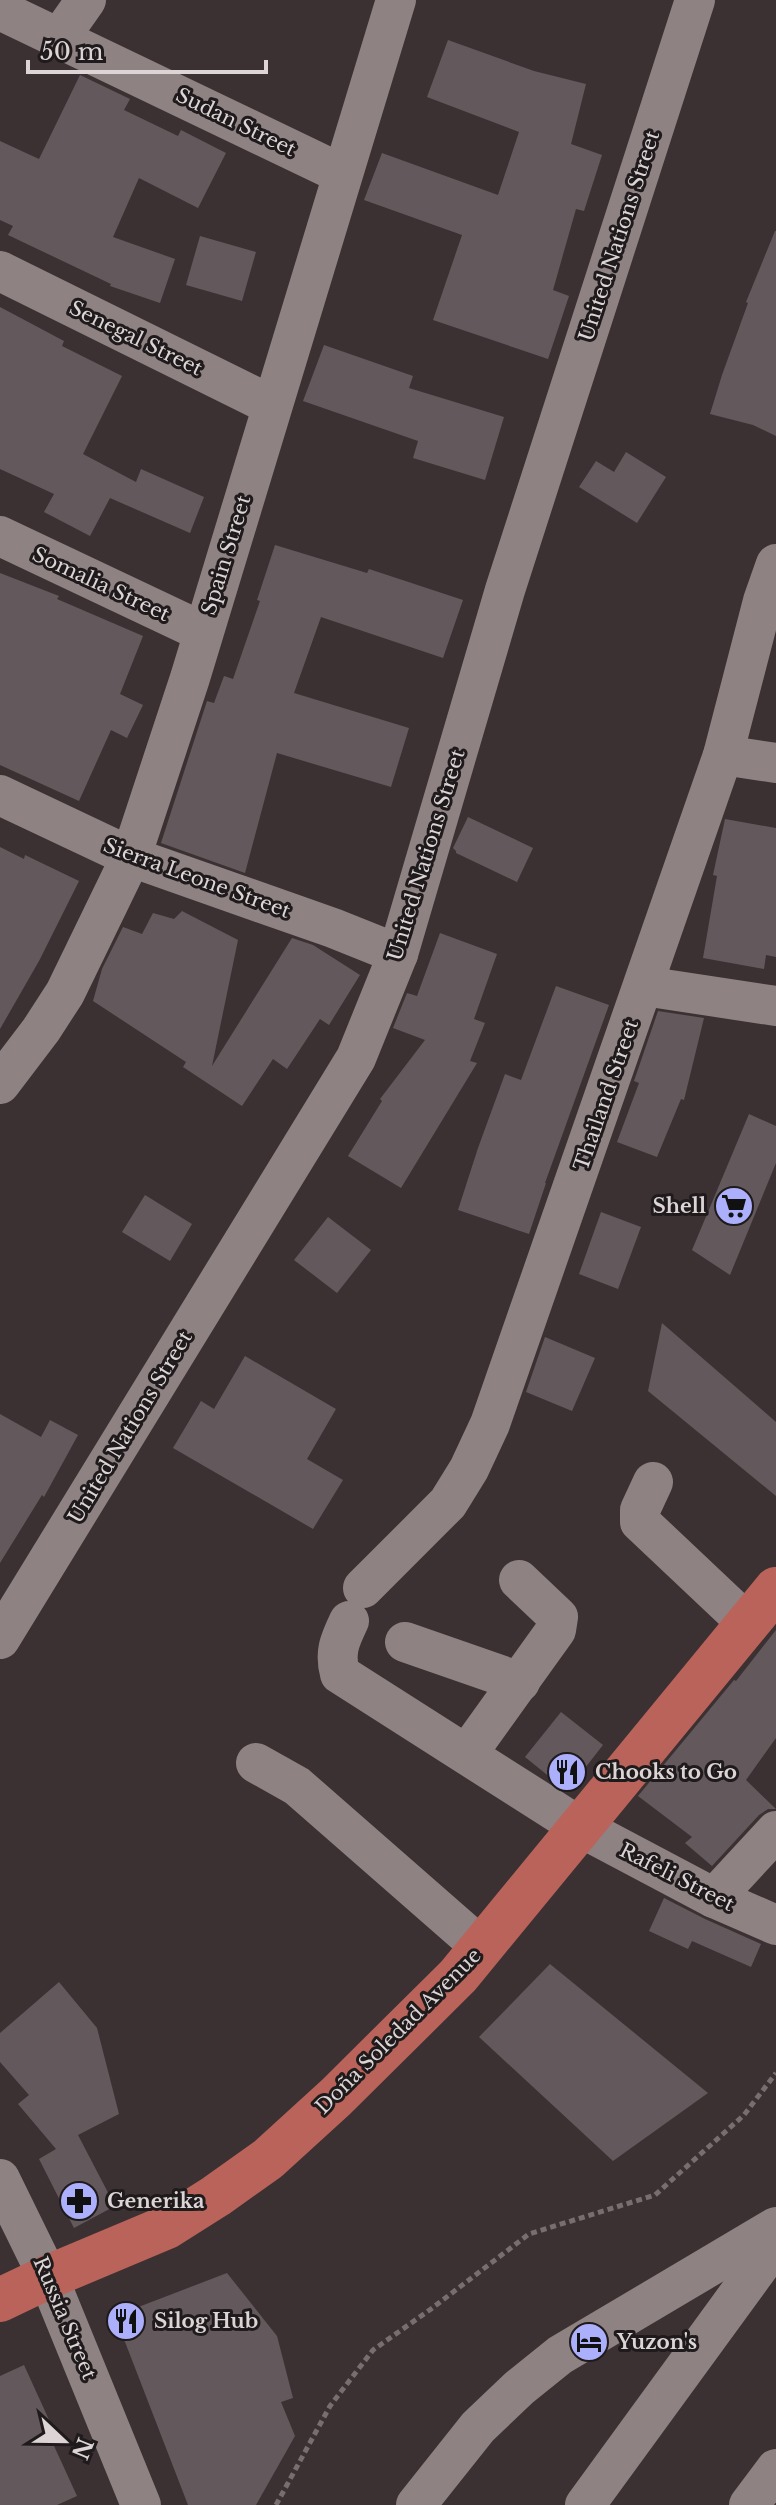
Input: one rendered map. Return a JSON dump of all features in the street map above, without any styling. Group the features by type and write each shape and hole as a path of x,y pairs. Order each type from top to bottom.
{"main road":[{"name":"Doña Soledad Avenue","path":"0,2300 167,2227 268,2159 336,2097 447,1987 766,1605"}],"street":[{"path":"60,37 86,0"},
{"name":"Spain Street","path":"0,1084 65,993 131,857 190,678 396,0"},
{"name":"United Nations Street","path":"0,1639 356,1058 398,954 505,590 695,0"},
{"name":"Sudan Street","path":"0,10 342,174"},
{"name":"Senegal Street","path":"0,271 271,405"},
{"name":"Somalia Street","path":"0,536 203,632"},
{"name":"Thailand Street","path":"356,1604 448,1503 469,1469 490,1424 723,755 763,601 776,564"},
{"path":"723,755 776,763"},
{"name":"Sierra Leone Street","path":"0,795 131,857 398,954"},
{"path":"644,986 776,1006"},
{"path":"653,1482 640,1510 640,1522 766,1605"},
{"path":"467,1754 556,1630 558,1617 519,1580"},
{"name":"Rafeli Street","path":"356,1604 337,1648 340,1674 580,1827 714,1898 776,1925"},
{"path":"405,1642 520,1682"},
{"path":"256,1763 297,1786 481,1947"},
{"path":"714,1898 776,1831"},
{"name":"Russia Street","path":"0,2179 48,2277 141,2505"},
{"path":"416,2505 478,2427 560,2355 776,2227"},
{"path":"585,2505 776,2243"},
{"path":"749,2505 776,2469"}],"path":[{"path":"276,2505 330,2406 373,2350 529,2234 655,2195 744,2115 776,2073"}],"building":[{"path":"448,40 534,71 586,84 571,144 602,155 584,211 576,209 553,290 569,296 548,359 433,320 462,235 364,200 382,153 498,195 519,132 427,97"},
{"path":"80,75 130,99 124,110 178,136 181,130 226,153 198,208 139,178 113,237 175,259 160,303 110,286 8,235 13,226 0,220 0,141 39,159"},
{"path":"775,231 776,436 753,425 710,414 746,302"},
{"path":"200,236 256,252 242,301 186,285"},
{"path":"0,307 64,341 62,346 122,376 83,454 136,482 141,469 204,497 190,533 110,498 90,536 44,512 54,494 0,469"},
{"path":"324,345 413,376 409,388 504,417 485,480 413,458 418,441 303,401"},
{"path":"626,452 666,477 637,523 579,487 596,461 614,472"},
{"path":"275,545 367,573 369,569 463,600 443,658 321,617 294,693 409,728 391,787 277,753 245,873 161,843 207,701 214,703 224,676 233,679 260,601 257,600"},
{"path":"0,573 59,596 57,599 143,636 120,694 143,705 127,738 111,730 79,801 0,765"},
{"path":"468,817 533,848 517,882 456,853 453,848"},
{"path":"725,819 776,828 776,957 766,955 764,969 703,958 717,876 713,875"},
{"path":"0,847 24,859 25,855 79,881 0,1029"},
{"path":"182,911 238,940 212,1066 292,938 313,945 360,975 329,1025 320,1019 287,1069 273,1059 242,1106 183,1067 186,1062 93,1001 102,969 123,927 142,934 153,913 174,919"},
{"path":"440,933 497,954 474,1019 485,1023 470,1061 477,1063 401,1188 348,1156 382,1101 380,1099 425,1040 393,1028 407,993 417,996"},
{"path":"556,986 609,1005 529,1234 458,1210 505,1074 521,1080"},
{"path":"658,1011 704,1018 684,1100 681,1099 657,1157 617,1142 639,1083 634,1081"},
{"name":"Shell","path":"749,1114 776,1126 776,1163 730,1275 692,1250"},
{"path":"145,1195 192,1224 170,1261 122,1232"},
{"path":"601,1212 641,1227 618,1289 579,1274"},
{"path":"328,1217 371,1250 337,1293 294,1260"},
{"path":"662,1323 776,1422 776,1496 648,1391"},
{"path":"545,1337 595,1358 572,1411 526,1392"},
{"path":"245,1356 336,1409 307,1459 343,1480 313,1529 173,1448 201,1401 214,1409"},
{"path":"0,1414 41,1437 50,1420 78,1435 44,1497 42,1495 0,1563"},
{"path":"776,1630 776,1738 746,1780 776,1809 768,1809 759,1815 712,1866 685,1843 692,1837 638,1796"},
{"path":"561,1712 603,1745 567,1791 525,1757"},
{"path":"664,1898 761,1944 751,1967 692,1941 688,1949 649,1931"},
{"path":"550,1964 708,2093 613,2161 479,2037"},
{"path":"59,1982 97,2028 119,2114 78,2135 115,2206 74,2228 39,2159 56,2149 18,2104 29,2095 0,2062 0,2033"},
{"path":"227,2273 277,2336 293,2398 281,2402 295,2436 256,2505 188,2505 115,2316"},
{"path":"24,2365 55,2433 49,2435 77,2496 57,2505 0,2505 0,2376"}],"place":[{"name":"Shell","path":"734,1206"},
{"name":"Chooks to Go","path":"567,1772"},
{"name":"Generika","path":"79,2201"},
{"name":"Silog Hub","path":"126,2321"},
{"name":"Yuzon's","path":"589,2342"}]}
